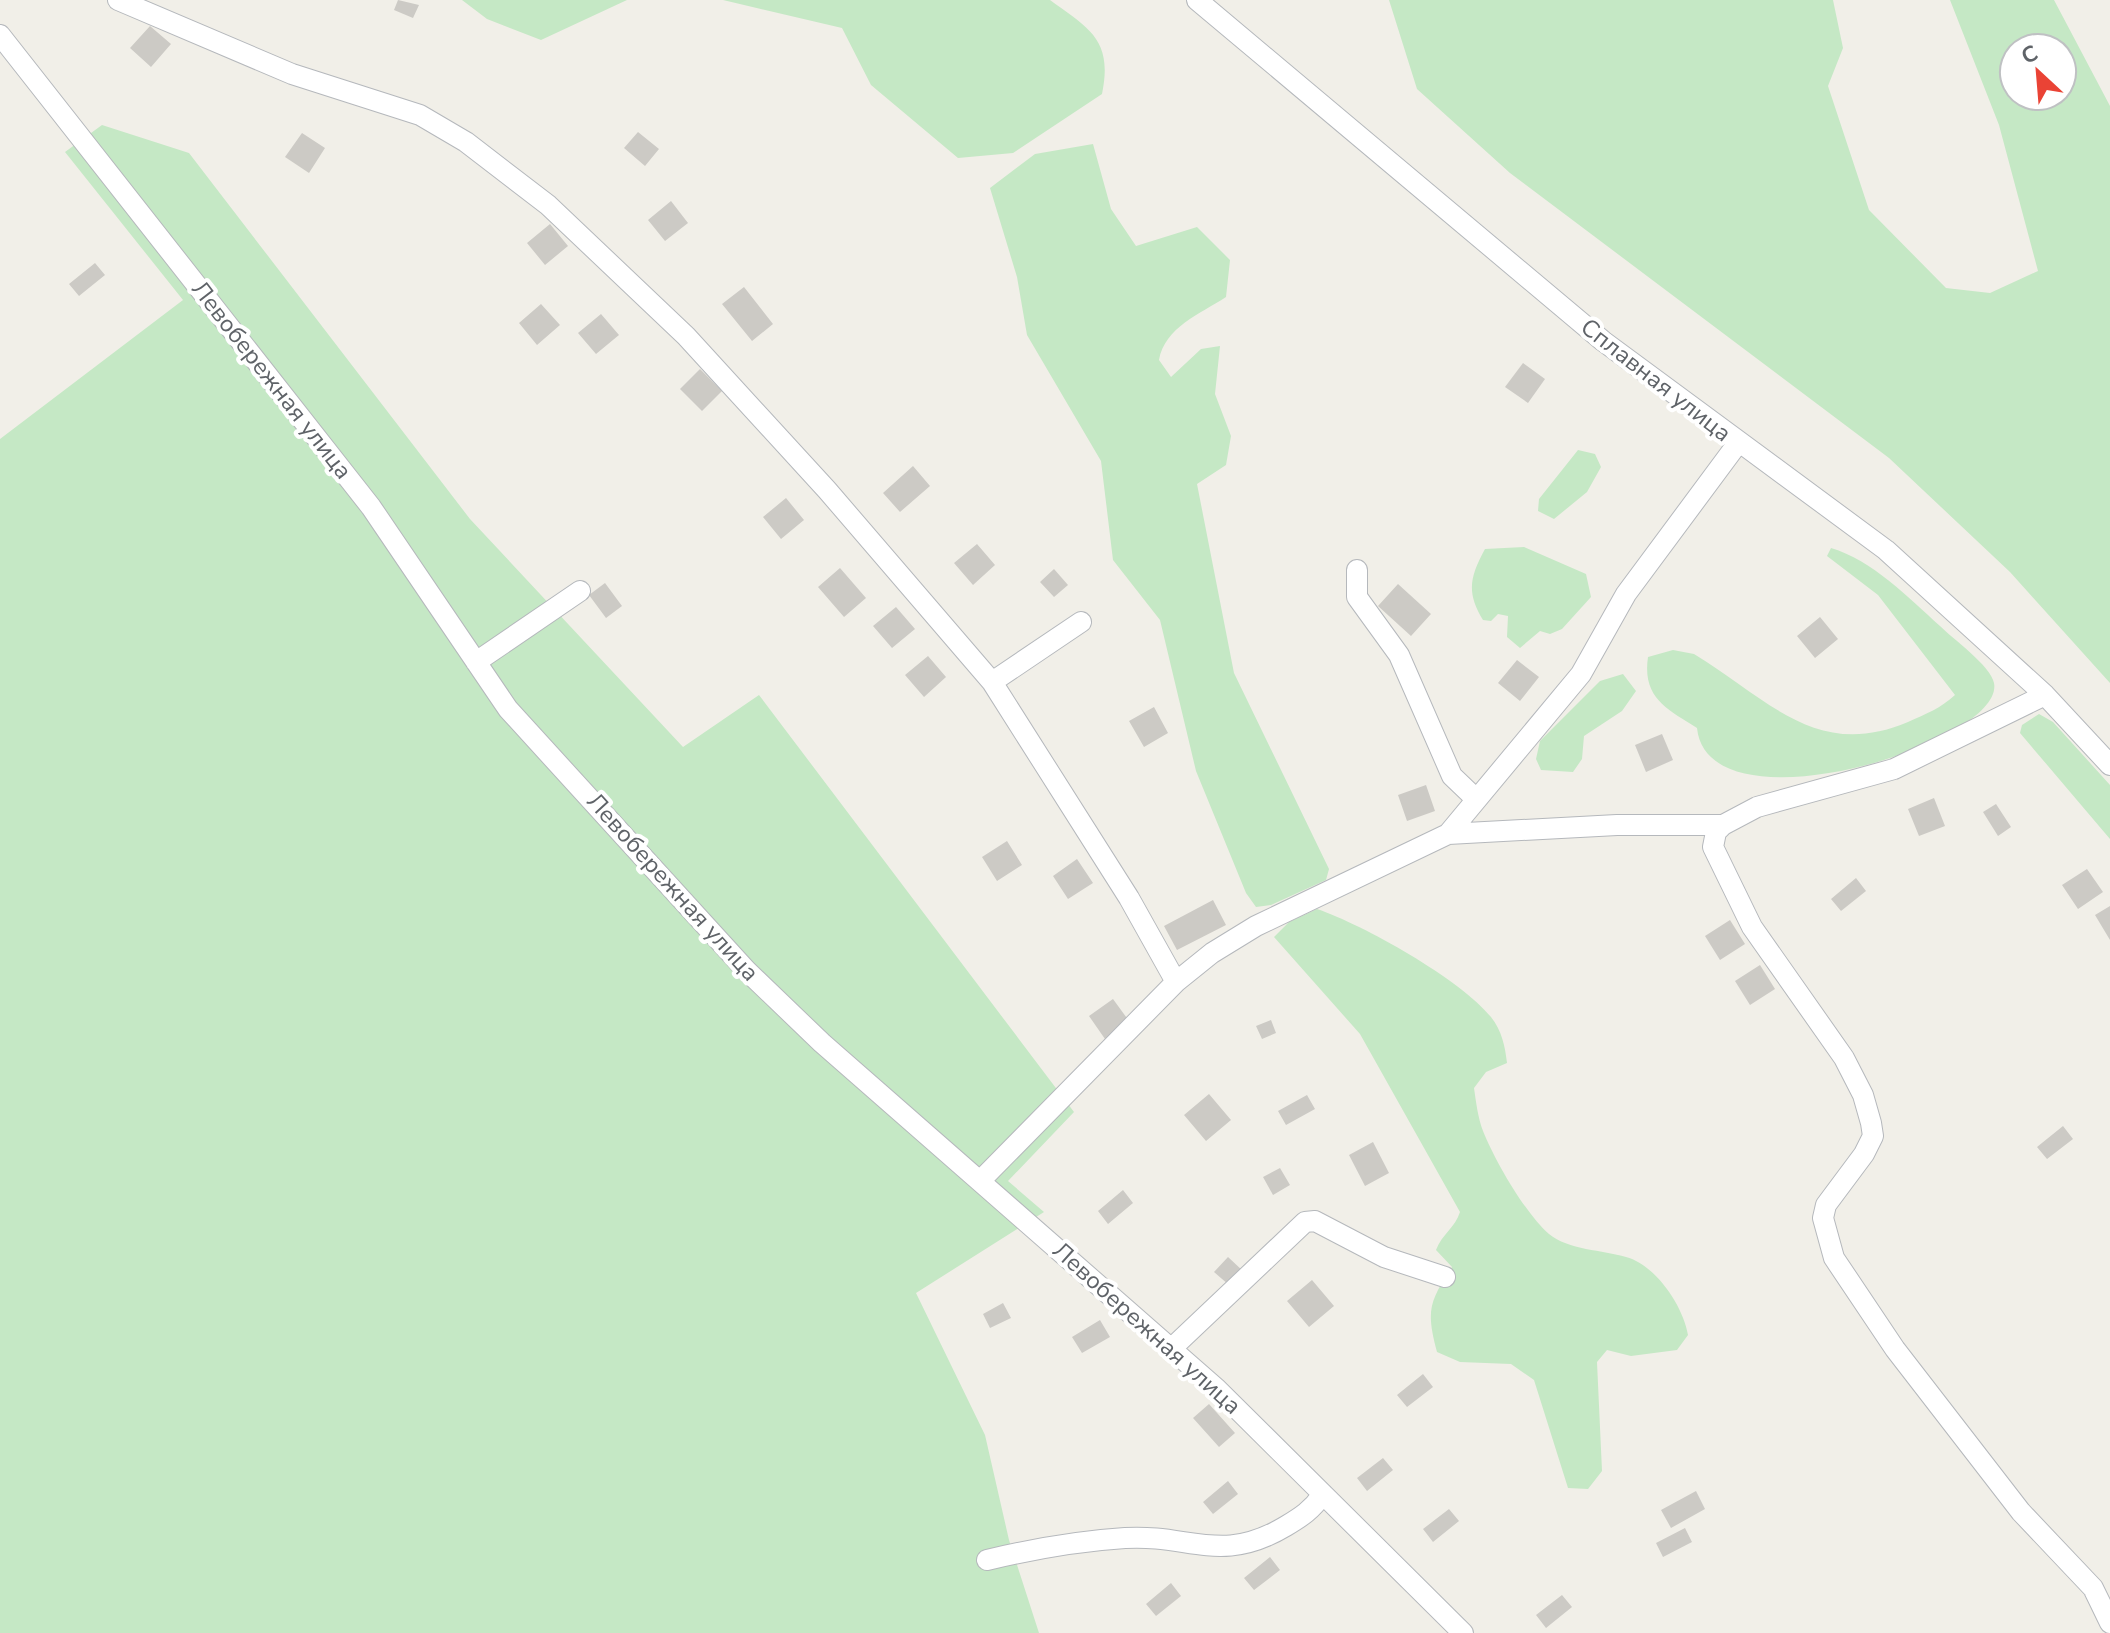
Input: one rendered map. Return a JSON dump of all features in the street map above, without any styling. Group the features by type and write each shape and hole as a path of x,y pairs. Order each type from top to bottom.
{"street":[{"path":"118,0 292,74 420,115 466,142 548,205 686,336 827,490 992,682 1129,898 1176,982"},
{"name":"Сплавная улица","path":"1197,0 1603,341 1886,550 2045,695 2110,765"},
{"name":"Левобережная улица","path":"0,35 371,507 508,709 746,970 822,1043 1172,1348 1396,1564 1463,1633"},
{"path":"1448,834 1581,674 1626,594 1738,443"},
{"path":"1357,570 1357,597 1399,655 1452,776 1476,799"},
{"path":"476,662 580,591"},
{"path":"992,682 1081,622"},
{"path":"2045,695 1894,769 1757,807 1723,825 1714,838 1715,855 1752,927 1844,1058 1863,1095 1873,1136 1864,1154 1826,1205 1823,1218 1834,1258 1895,1349 2021,1512 2093,1588 2110,1623"},
{"path":"981,1180 1176,982 1212,953 1256,926 1448,834 1617,825 1723,825"},
{"path":"1172,1348 1305,1222 1315,1221 1384,1257 1445,1277"},
{"path":"987,1560 1055,1544 1130,1537 1209,1548 1241,1546 1275,1532 1312,1510 1322,1495"}],"green space":[{"path":"462,0 627,0 541,40 487,19"},
{"path":"723,0 1050,0 1087,28 1101,48 1105,76 1102,94 1013,153 958,158 871,85 842,28"},
{"path":"1389,0 1833,0 1843,48 1828,86 1869,210 1946,288 1990,293 2038,271 1999,125 1950,0 2054,0 2071,32 1998,32 1998,112 2078,112 2078,45 2110,106 2110,683 2010,572 1889,458 1510,173 1417,89"},
{"path":"102,125 189,153 470,519 683,747 759,695 1074,1112 1008,1181 1044,1212 916,1293 985,1435 1009,1540 1039,1633 0,1633 0,439 183,300 65,152"},
{"path":"1093,144 1111,209 1136,246 1197,227 1230,260 1226,297 1176,330 1168,339 1159,360 1171,377 1201,349 1220,346 1215,394 1231,436 1226,465 1197,484 1234,673 1329,869 1326,880 1271,905 1256,907 1246,893 1196,771 1160,620 1113,560 1101,461 1027,335 1017,277 990,188 1035,154"},
{"path":"1578,450 1595,454 1601,467 1587,492 1554,519 1538,511 1539,499"},
{"path":"1524,547 1586,574 1591,597 1562,629 1550,634 1540,631 1520,648 1507,637 1508,616 1498,614 1491,621 1483,620 1474,601 1472,584 1485,549"},
{"path":"1831,548 1861,561 1889,581 1979,661 1994,683 1985,707 1954,730 1908,752 1854,768 1799,777 1750,775 1713,759 1697,728 1667,708 1653,692 1647,671 1648,657 1673,650 1694,654 1794,719 1819,729 1846,734 1875,732 1908,722 1939,707 1955,695 1878,595 1827,556"},
{"path":"1623,674 1636,691 1622,711 1584,736 1582,759 1573,772 1541,770 1536,759 1540,741 1600,681"},
{"path":"2039,714 2053,722 2110,785 2110,839 2020,733 2022,725"},
{"path":"1317,909 1360,927 1435,970 1477,1002 1491,1017 1502,1039 1507,1063 1486,1072 1474,1088 1483,1131 1512,1186 1549,1234 1576,1246 1637,1261 1666,1288 1680,1312 1688,1335 1677,1350 1631,1356 1607,1350 1597,1362 1602,1471 1588,1489 1568,1488 1534,1380 1511,1364 1460,1362 1437,1352 1431,1326 1432,1307 1438,1289 1452,1267 1436,1250 1460,1212 1360,1034 1274,937 1289,922"}],"building":[{"path":"398,0 419,5 413,18 394,10"},
{"path":"150,26 171,44 151,67 130,48"},
{"path":"638,132 659,149 645,166 624,148"},
{"path":"302,133 325,148 309,173 285,157"},
{"path":"671,201 688,223 665,241 648,220"},
{"path":"550,224 568,246 545,265 527,243"},
{"path":"95,263 105,275 79,296 69,284"},
{"path":"744,287 773,324 752,341 722,304"},
{"path":"541,304 560,325 537,345 519,323"},
{"path":"601,314 619,335 596,354 578,333"},
{"path":"1523,363 1545,379 1528,403 1505,387"},
{"path":"700,369 722,391 702,411 680,389"},
{"path":"913,466 930,486 900,512 883,493"},
{"path":"786,498 804,520 781,539 763,517"},
{"path":"977,544 995,565 973,585 954,563"},
{"path":"840,568 866,598 844,617 818,587"},
{"path":"1054,569 1068,585 1054,597 1040,582"},
{"path":"605,583 622,606 606,618 589,595"},
{"path":"1398,584 1431,614 1411,636 1378,606"},
{"path":"896,607 915,629 892,648 873,626"},
{"path":"1820,617 1838,639 1815,658 1797,636"},
{"path":"928,656 946,677 924,697 905,675"},
{"path":"1517,660 1539,677 1520,701 1498,683"},
{"path":"1154,707 1168,733 1144,747 1129,721"},
{"path":"1662,734 1673,760 1646,772 1635,745"},
{"path":"1426,785 1435,811 1407,821 1398,795"},
{"path":"1934,798 1945,826 1919,836 1908,809"},
{"path":"1996,804 2011,827 1998,836 1983,812"},
{"path":"1007,841 1022,865 997,881 982,857"},
{"path":"1077,859 1093,883 1068,899 1053,876"},
{"path":"2087,869 2103,892 2078,909 2062,885"},
{"path":"1856,878 1866,891 1841,911 1831,899"},
{"path":"1213,900 1226,925 1177,950 1164,926"},
{"path":"2110,906 2110,940 2095,915"},
{"path":"1730,920 1745,944 1720,960 1705,936"},
{"path":"1760,965 1775,989 1750,1005 1735,981"},
{"path":"1113,999 1129,1021 1105,1039 1089,1016"},
{"path":"1271,1020 1276,1033 1262,1039 1256,1026"},
{"path":"1209,1094 1231,1120 1206,1141 1184,1115"},
{"path":"1307,1095 1315,1109 1286,1125 1278,1111"},
{"path":"2063,1126 2073,1139 2047,1159 2037,1147"},
{"path":"1373,1142 1389,1173 1365,1186 1349,1155"},
{"path":"1280,1168 1290,1185 1273,1195 1263,1177"},
{"path":"1123,1190 1133,1203 1108,1224 1098,1211"},
{"path":"1228,1257 1243,1271 1229,1285 1214,1272"},
{"path":"1312,1280 1334,1306 1309,1327 1287,1301"},
{"path":"1003,1303 1011,1318 990,1328 983,1314"},
{"path":"1100,1320 1110,1337 1082,1353 1072,1337"},
{"path":"1423,1374 1433,1387 1407,1407 1397,1395"},
{"path":"1209,1404 1235,1433 1219,1447 1193,1418"},
{"path":"1383,1458 1393,1470 1367,1491 1357,1478"},
{"path":"1228,1481 1238,1494 1213,1514 1203,1502"},
{"path":"1696,1491 1705,1509 1671,1528 1661,1510"},
{"path":"1449,1509 1459,1521 1433,1542 1423,1529"},
{"path":"1685,1528 1692,1542 1663,1557 1656,1543"},
{"path":"1270,1557 1280,1570 1254,1590 1244,1578"},
{"path":"1171,1583 1181,1596 1156,1616 1146,1604"},
{"path":"1562,1595 1572,1607 1546,1628 1536,1615"}]}
